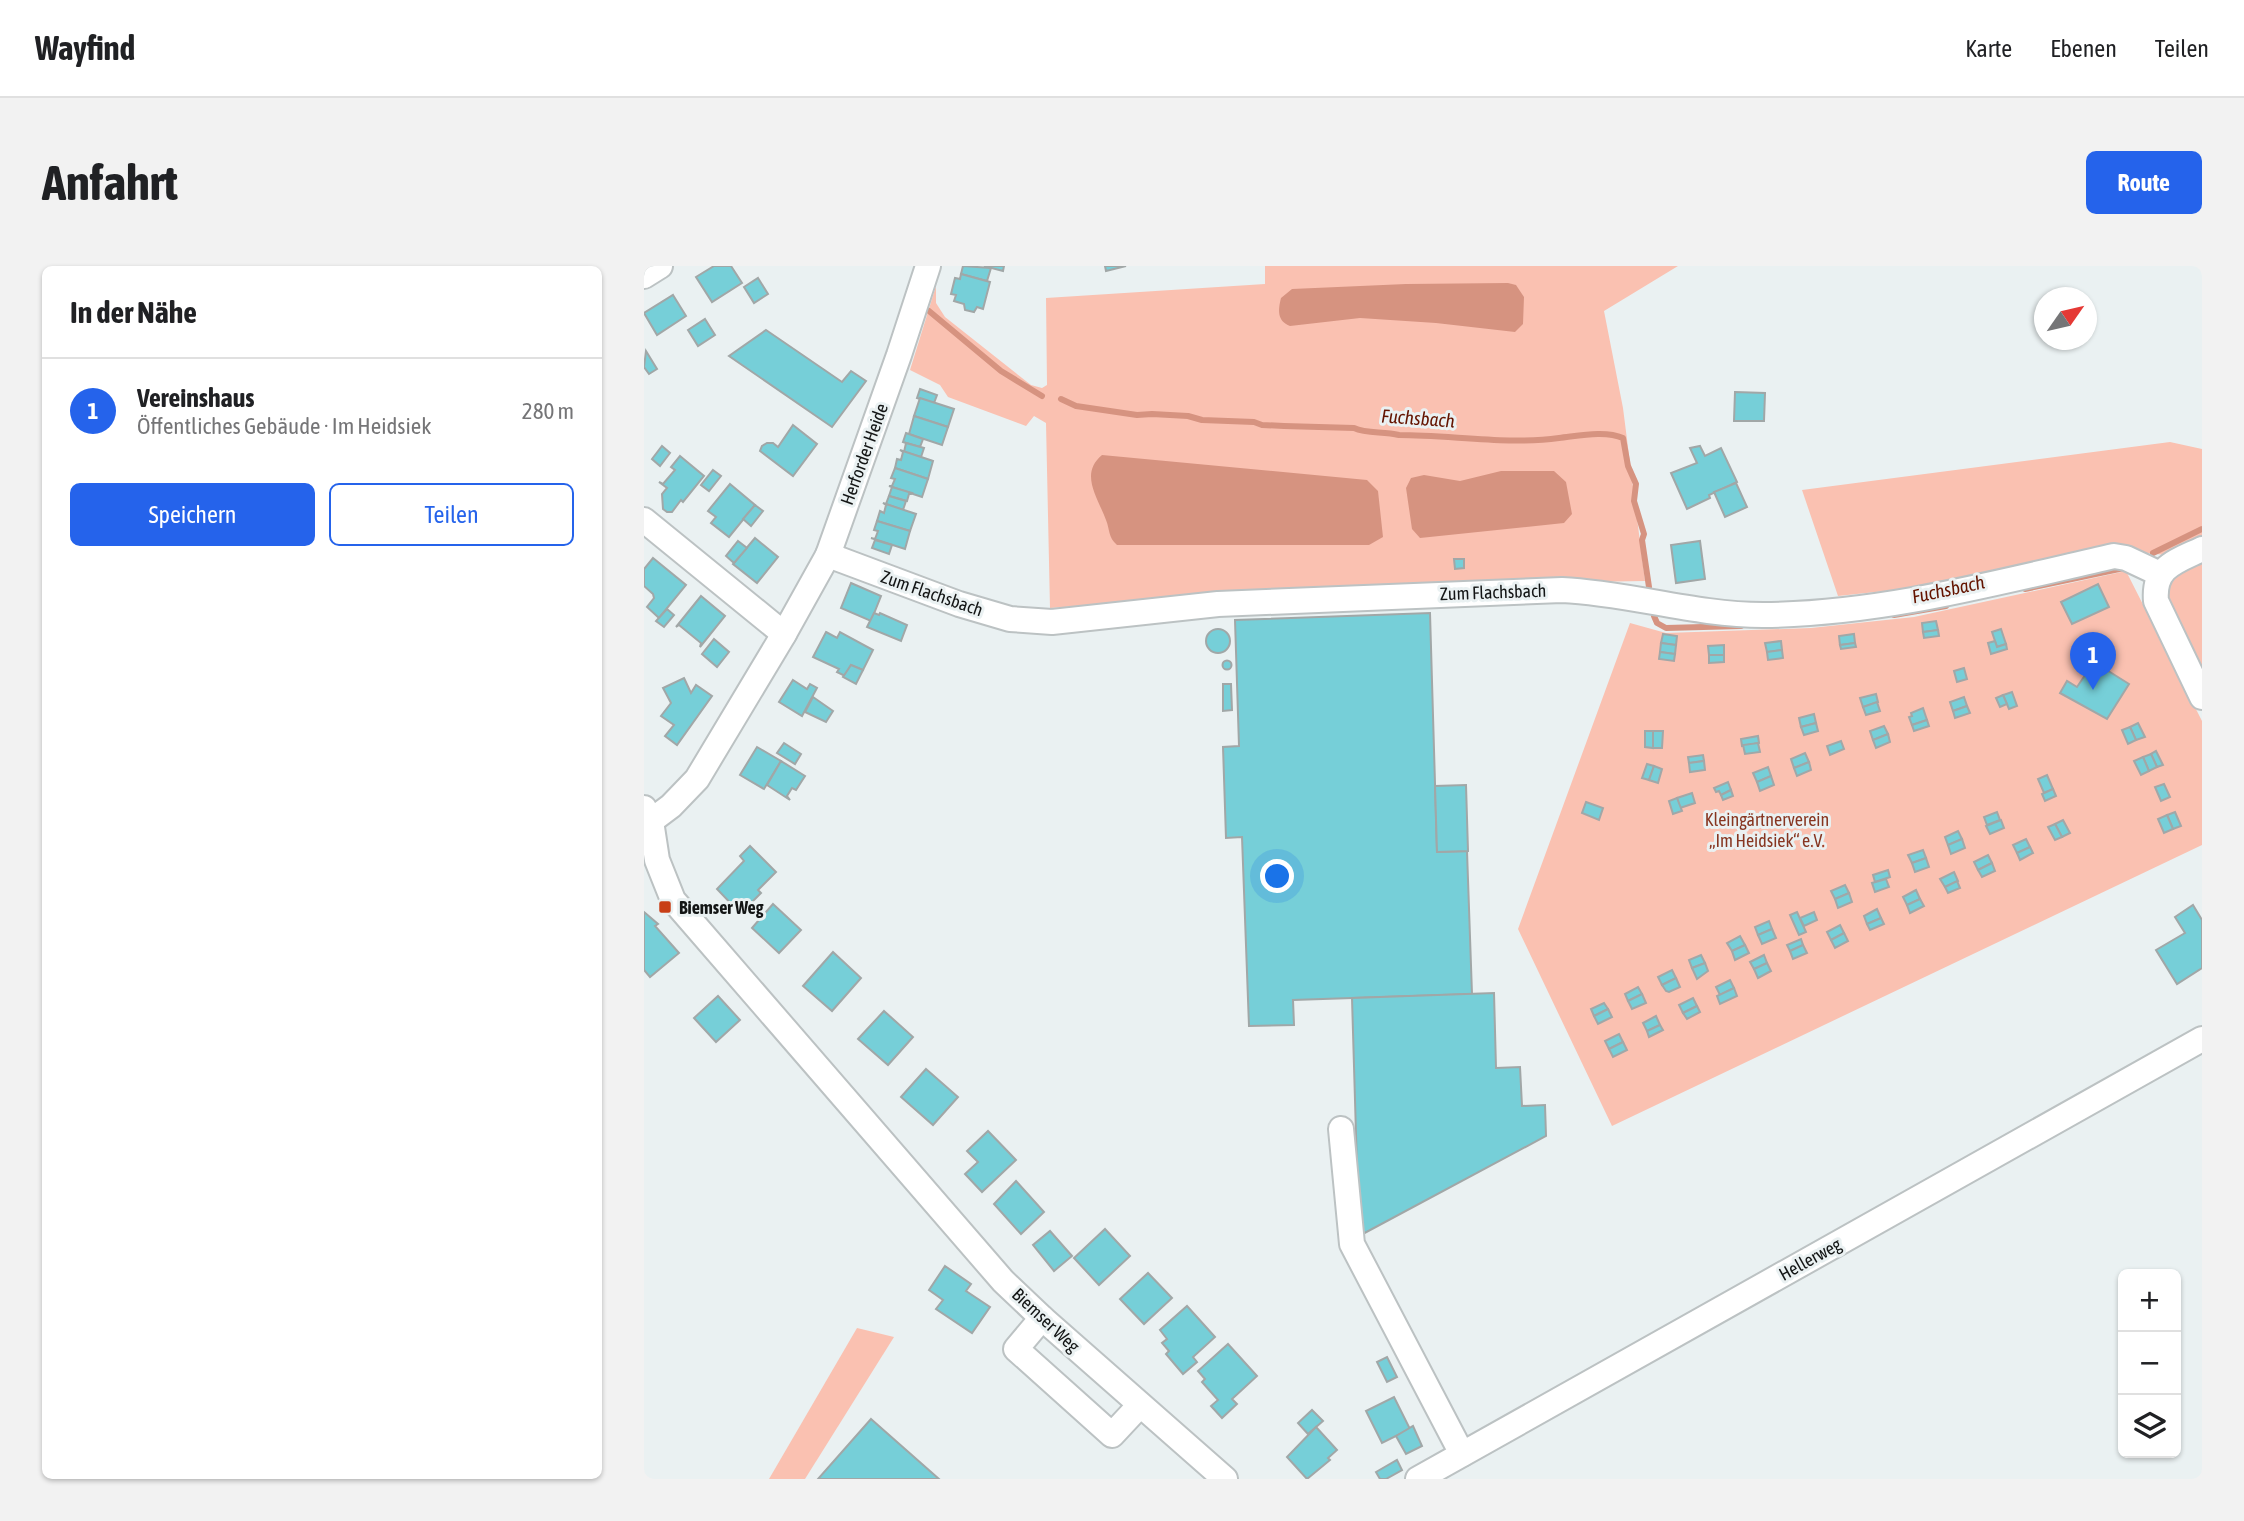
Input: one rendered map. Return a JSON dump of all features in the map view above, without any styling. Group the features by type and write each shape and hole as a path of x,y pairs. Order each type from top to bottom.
{"street":[{"path":"644,276 660,266"},
{"name":"Herforder Heide","path":"648,814 671,806 697,779 828,555 900,355 928,266"},
{"path":"644,520 784,634"},
{"path":"2202,549 2168,566 2160,574 2155,587 2157,601 2202,697"},
{"name":"Zum Flachsbach","path":"828,555 959,604 1010,619 1052,622 1218,604 1562,590 1592,591 1734,614 1764,615 1915,600 2114,556 2126,558 2160,574"},
{"name":"Biemser Weg","path":"648,814 657,860 673,900 1003,1281 1225,1479"},
{"name":"Hellerweg","path":"1418,1479 2202,1039"},
{"path":"1341,1129 1352,1244 1462,1454"},
{"path":"1042,1318 1016,1349 1112,1434 1140,1405"}],"green space":[{"path":"1265,266 1678,266 1604,311 1623,408 1645,581 1400,585 1050,608 1046,423 1034,416 1026,426 948,397 940,385 910,370 936,286 936,303 945,317 1031,385 1042,388 1047,385 1046,298 1265,284"},
{"path":"2170,442 2202,449 2202,538 2165,555 2113,549 1950,584 1838,596 1802,490"},
{"path":"2202,555 2202,671 2164,594 2186,562"},
{"name":"Kleingärtnerverein „Im Heidsiek“ e.V.","path":"2126,571 2202,721 2202,845 1612,1126 1518,929 1630,623 1666,633 1811,628 1914,617"},
{"path":"857,1328 894,1337 805,1479 769,1479"}],"shaded area":[{"path":"1508,283 1516,285 1524,297 1523,324 1515,332 1360,318 1290,326 1283,321 1279,307 1281,298 1292,289"},
{"path":"1102,455 1367,480 1378,491 1383,537 1369,545 1117,545 1092,486 1092,470"},
{"path":"1501,471 1554,471 1566,482 1572,514 1564,523 1420,538 1412,529 1406,488 1411,478 1424,475 1460,481"}],"building":[{"path":"714,266 731,266 742,283 712,302 696,277"},
{"path":"963,266 991,268 987,281 961,274"},
{"path":"984,266 1004,266 1003,271"},
{"path":"1105,266 1126,266 1106,271"},
{"path":"961,274 990,282 983,309 977,307 974,312 965,310 964,304 954,301 956,295 951,294 955,278 960,279"},
{"path":"758,278 768,294 754,303 744,287"},
{"path":"673,295 686,316 657,335 644,313"},
{"path":"705,319 715,335 698,346 688,330"},
{"path":"766,330 842,382 851,371 866,381 832,427 729,356"},
{"path":"646,351 657,369 649,374 644,367"},
{"path":"920,389 937,395 934,403 917,398"},
{"path":"1735,392 1765,393 1764,421 1734,421"},
{"path":"920,398 954,409 948,427 914,416"},
{"path":"914,416 948,427 942,445 909,434"},
{"path":"793,425 817,444 793,476 760,451 767,443 778,447"},
{"path":"906,433 923,439 920,447 903,442"},
{"path":"906,443 924,448 921,457 904,452"},
{"path":"662,446 670,453 660,466 652,459"},
{"path":"1700,446 1705,456 1721,448 1737,482 1687,509 1671,473 1697,463 1690,448"},
{"path":"900,450 933,461 928,479 895,468 897,459 901,460 903,452"},
{"path":"680,456 704,476 683,502 681,500 672,512 667,512 663,509 662,494 667,488 659,482 663,484 675,470 671,467"},
{"path":"895,468 928,479 922,497 889,486 892,486 895,479 891,478"},
{"path":"713,470 721,476 709,491 701,485"},
{"path":"1736,483 1747,507 1725,517 1714,492"},
{"path":"730,484 755,505 729,537 711,523 716,517 708,511"},
{"path":"892,487 912,493 907,501 889,496"},
{"path":"889,496 906,501 903,510 886,504"},
{"path":"883,503 916,514 910,531 877,521 880,511 884,513 886,505"},
{"path":"755,505 763,511 751,526 743,519"},
{"path":"877,521 910,531 905,549 871,538 875,539 878,531 874,530"},
{"path":"755,538 778,557 757,583 733,564"},
{"path":"875,540 892,545 889,554 872,548"},
{"path":"738,541 747,548 734,563 726,556"},
{"path":"1700,541 1705,579 1676,583 1671,545"},
{"path":"653,558 686,585 659,618 647,607 654,598 644,586 644,569"},
{"path":"1454,559 1464,559 1464,568 1455,569"},
{"path":"851,583 881,596 871,621 841,608"},
{"path":"2098,584 2109,607 2072,624 2061,602"},
{"path":"701,596 725,616 700,647 701,643 679,625 676,627"},
{"path":"667,609 674,615 664,627 656,621"},
{"path":"874,613 907,625 901,641 867,627"},
{"path":"1430,613 1437,852 1467,851 1472,994 1293,1000 1294,1025 1249,1026 1242,837 1226,838 1223,747 1239,746 1235,620"},
{"path":"1936,621 1938,630 1923,632 1922,623"},
{"path":"1218,629 1226,633 1230,641 1226,649 1218,653 1210,649 1206,641 1210,633"},
{"path":"2001,629 2006,644 1997,647 1992,632"},
{"path":"1938,630 1939,636 1924,638 1923,632"},
{"path":"826,632 837,638 840,632 873,650 863,670 851,665 845,676 837,672 839,669 813,657"},
{"path":"1663,634 1677,636 1676,645 1661,643"},
{"path":"1854,634 1855,643 1840,645 1839,636"},
{"path":"714,639 729,652 717,667 702,654"},
{"path":"1781,641 1782,650 1767,652 1765,643"},
{"path":"1995,641 1997,647 2006,644 2007,649 1991,654 1988,643"},
{"path":"1661,643 1676,645 1675,654 1660,652"},
{"path":"1855,643 1856,647 1841,649 1840,645"},
{"path":"1724,645 1724,655 1709,655 1708,646"},
{"path":"1782,650 1783,658 1768,660 1767,652"},
{"path":"1660,652 1675,654 1674,661 1659,659"},
{"path":"1709,655 1724,655 1724,662 1709,663"},
{"path":"1227,661 1231,665 1227,669 1223,665"},
{"path":"2094,662 2129,684 2107,719 2060,693 2067,681 2077,687"},
{"path":"851,665 863,670 856,684 843,677"},
{"path":"1964,668 1967,679 1957,682 1954,671"},
{"path":"684,678 691,693 696,685 712,696 677,745 665,736 674,725 661,716 671,703 663,688"},
{"path":"793,680 807,689 810,684 817,688 802,716 779,702"},
{"path":"1223,684 1231,684 1232,710 1223,711"},
{"path":"2012,692 2017,706 2009,709 2003,695"},
{"path":"1876,694 1878,702 1863,707 1860,698"},
{"path":"2003,695 2007,704 2000,707 1996,698"},
{"path":"813,697 833,711 826,722 805,712"},
{"path":"1964,697 1967,706 1953,711 1950,702"},
{"path":"1877,702 1880,711 1866,715 1863,707"},
{"path":"1967,706 1970,713 1955,718 1953,711"},
{"path":"1923,708 1927,720 1912,725 1909,717 1912,716 1911,713"},
{"path":"1814,714 1816,723 1801,727 1799,718"},
{"path":"1927,720 1929,726 1914,731 1912,725"},
{"path":"1816,723 1818,731 1804,735 1801,727"},
{"path":"2138,723 2145,737 2136,740 2130,727"},
{"path":"1884,726 1888,734 1873,740 1870,731"},
{"path":"2130,727 2136,740 2128,744 2122,730"},
{"path":"1645,731 1653,731 1653,748 1645,747"},
{"path":"1653,731 1663,731 1662,748 1653,748"},
{"path":"1888,734 1890,742 1876,748 1873,740"},
{"path":"1758,736 1759,743 1742,746 1741,739"},
{"path":"1841,741 1844,749 1830,755 1827,746"},
{"path":"784,743 801,754 795,764 777,753"},
{"path":"1758,743 1760,752 1745,754 1743,745"},
{"path":"757,747 781,761 764,789 740,775"},
{"path":"2156,751 2163,765 2157,767 2151,754"},
{"path":"1805,753 1809,762 1794,768 1791,759"},
{"path":"2151,754 2157,767 2149,771 2143,757"},
{"path":"1703,755 1704,761 1689,763 1688,757"},
{"path":"2143,757 2149,771 2141,775 2134,761"},
{"path":"781,761 805,776 796,790 792,788 787,796 790,800 767,785"},
{"path":"1704,761 1705,770 1690,772 1689,763"},
{"path":"1809,762 1811,770 1797,776 1794,768"},
{"path":"1647,764 1654,766 1649,780 1642,778"},
{"path":"1654,766 1662,769 1658,783 1649,780"},
{"path":"1768,767 1771,776 1757,782 1753,773"},
{"path":"2047,775 2053,789 2044,793 2038,779"},
{"path":"1771,776 1774,785 1760,791 1757,782"},
{"path":"1728,782 1731,790 1721,795 1719,791 1716,792 1714,788"},
{"path":"2164,784 2170,797 2161,801 2155,787"},
{"path":"1466,785 1468,851 1437,852 1435,786"},
{"path":"2053,789 2056,796 2045,801 2042,794"},
{"path":"1731,790 1733,796 1723,800 1721,795"},
{"path":"1692,793 1695,803 1680,808 1677,798"},
{"path":"1677,798 1682,811 1673,814 1669,801"},
{"path":"1586,802 1603,808 1599,820 1582,813"},
{"path":"1997,812 2000,820 1987,825 1984,817"},
{"path":"2175,812 2181,826 2173,829 2167,815"},
{"path":"2167,815 2173,829 2164,833 2158,819"},
{"path":"2001,820 2004,828 1990,834 1986,826"},
{"path":"2063,820 2070,833 2062,837 2055,824"},
{"path":"2055,824 2062,837 2055,840 2048,827"},
{"path":"1958,831 1962,839 1948,845 1945,837"},
{"path":"1962,839 1965,848 1951,854 1948,845"},
{"path":"2026,839 2030,847 2017,853 2013,845"},
{"path":"750,846 776,872 758,890 761,893 748,906 745,903 738,911 717,889 744,861 740,856"},
{"path":"2030,847 2033,853 2020,860 2017,853"},
{"path":"1923,850 1926,858 1912,863 1908,855"},
{"path":"1988,855 1992,863 1978,870 1974,862"},
{"path":"1926,858 1929,867 1915,872 1912,863"},
{"path":"1992,863 1995,871 1982,877 1978,870"},
{"path":"1888,870 1890,877 1875,882 1873,875"},
{"path":"1954,872 1958,881 1945,887 1940,879"},
{"path":"1886,879 1889,887 1875,892 1872,883"},
{"path":"1957,881 1960,888 1948,893 1945,887"},
{"path":"1845,885 1849,893 1835,899 1831,891"},
{"path":"1916,890 1920,899 1907,905 1903,897"},
{"path":"1849,893 1852,902 1838,908 1835,899"},
{"path":"1920,899 1924,906 1910,913 1907,905"},
{"path":"773,904 801,930 779,953 752,928"},
{"path":"2193,905 2202,920 2202,968 2177,984 2156,950 2185,933 2175,917"},
{"path":"1877,909 1881,918 1867,924 1864,916"},
{"path":"644,912 658,924 655,926 679,953 650,977 644,970"},
{"path":"1797,912 1806,932 1799,935 1790,915"},
{"path":"1814,912 1817,920 1804,926 1800,918"},
{"path":"1881,918 1884,924 1870,930 1867,924"},
{"path":"1769,921 1772,929 1758,935 1755,927"},
{"path":"1840,925 1844,933 1831,940 1827,932"},
{"path":"1772,929 1776,938 1762,944 1758,935"},
{"path":"1844,933 1848,941 1835,948 1831,940"},
{"path":"1740,936 1745,945 1732,951 1727,943"},
{"path":"1801,939 1803,945 1790,951 1787,945"},
{"path":"1745,945 1749,953 1735,960 1732,951"},
{"path":"1803,945 1807,953 1793,959 1790,951"},
{"path":"833,952 861,978 832,1011 803,986"},
{"path":"1701,955 1705,963 1692,968 1689,960"},
{"path":"1764,955 1767,963 1754,969 1750,962"},
{"path":"1705,963 1708,971 1697,979 1692,968"},
{"path":"1767,963 1771,971 1758,978 1754,969"},
{"path":"1672,970 1676,978 1662,985 1658,977"},
{"path":"1676,978 1680,987 1666,991 1662,985"},
{"path":"1730,980 1734,988 1720,995 1716,987"},
{"path":"1638,987 1642,994 1628,1001 1625,994"},
{"path":"1734,988 1737,996 1720,1004 1717,996"},
{"path":"1494,993 1496,1068 1520,1067 1522,1106 1545,1105 1546,1136 1359,1236 1352,998"},
{"path":"1642,994 1646,1003 1632,1009 1628,1001"},
{"path":"718,996 740,1020 716,1042 694,1018"},
{"path":"1693,998 1697,1006 1683,1013 1679,1005"},
{"path":"1604,1003 1608,1009 1594,1016 1591,1009"},
{"path":"1697,1006 1700,1012 1687,1019 1683,1013"},
{"path":"1608,1009 1612,1017 1598,1024 1594,1016"},
{"path":"884,1011 913,1037 888,1065 858,1039"},
{"path":"1656,1016 1660,1025 1647,1031 1643,1023"},
{"path":"1660,1025 1663,1030 1649,1037 1647,1031"},
{"path":"1619,1034 1623,1042 1609,1049 1605,1041"},
{"path":"1623,1042 1627,1050 1613,1057 1609,1049"},
{"path":"926,1069 958,1097 933,1125 901,1097"},
{"path":"988,1131 1016,1160 982,1192 965,1174 978,1162 967,1151"},
{"path":"1016,1181 1044,1212 1021,1234 994,1204"},
{"path":"1105,1229 1130,1256 1099,1285 1074,1258"},
{"path":"1050,1231 1072,1256 1054,1271 1033,1245"},
{"path":"945,1266 971,1284 966,1291 990,1307 972,1333 936,1309 943,1300 929,1290"},
{"path":"1148,1273 1172,1298 1144,1324 1120,1299"},
{"path":"1187,1306 1215,1337 1193,1357 1197,1362 1183,1374 1166,1354 1169,1351 1162,1343 1167,1339 1160,1330"},
{"path":"1228,1344 1257,1376 1232,1399 1237,1404 1222,1418 1211,1406 1218,1400 1202,1382 1205,1379 1198,1371"},
{"path":"1387,1357 1397,1377 1387,1382 1377,1362"},
{"path":"1394,1397 1410,1429 1382,1443 1366,1411"},
{"path":"1312,1410 1323,1421 1308,1434 1298,1423"},
{"path":"871,1419 939,1479 818,1479"},
{"path":"1413,1426 1422,1446 1406,1454 1396,1436"},
{"path":"1316,1427 1337,1450 1328,1458 1330,1460 1307,1479 1287,1457"},
{"path":"1397,1460 1402,1470 1386,1479 1380,1479 1376,1472"}],"waterway":[{"name":"Fuchsbach","path":"929,311 1001,371 1042,396"},
{"name":"Fuchsbach","path":"1061,399 1076,406 1137,415 1188,416 1202,420 1254,422 1262,425 1354,428 1399,435 1540,440 1608,434 1623,438 1628,466 1636,484 1634,501 1644,534 1642,540 1649,587"},
{"name":"Fuchsbach","path":"2153,553 2202,529"},
{"name":"Fuchsbach","path":"2025,589 2124,568"},
{"name":"Fuchsbach","path":"1894,615 1946,606"},
{"name":"Fuchsbach","path":"1654,616 1657,623 1666,628 1741,626"}],"place":[{"name":"Vereinshaus","path":"2093,690"},
{"name":"Biemser Weg","path":"665,907"}]}
